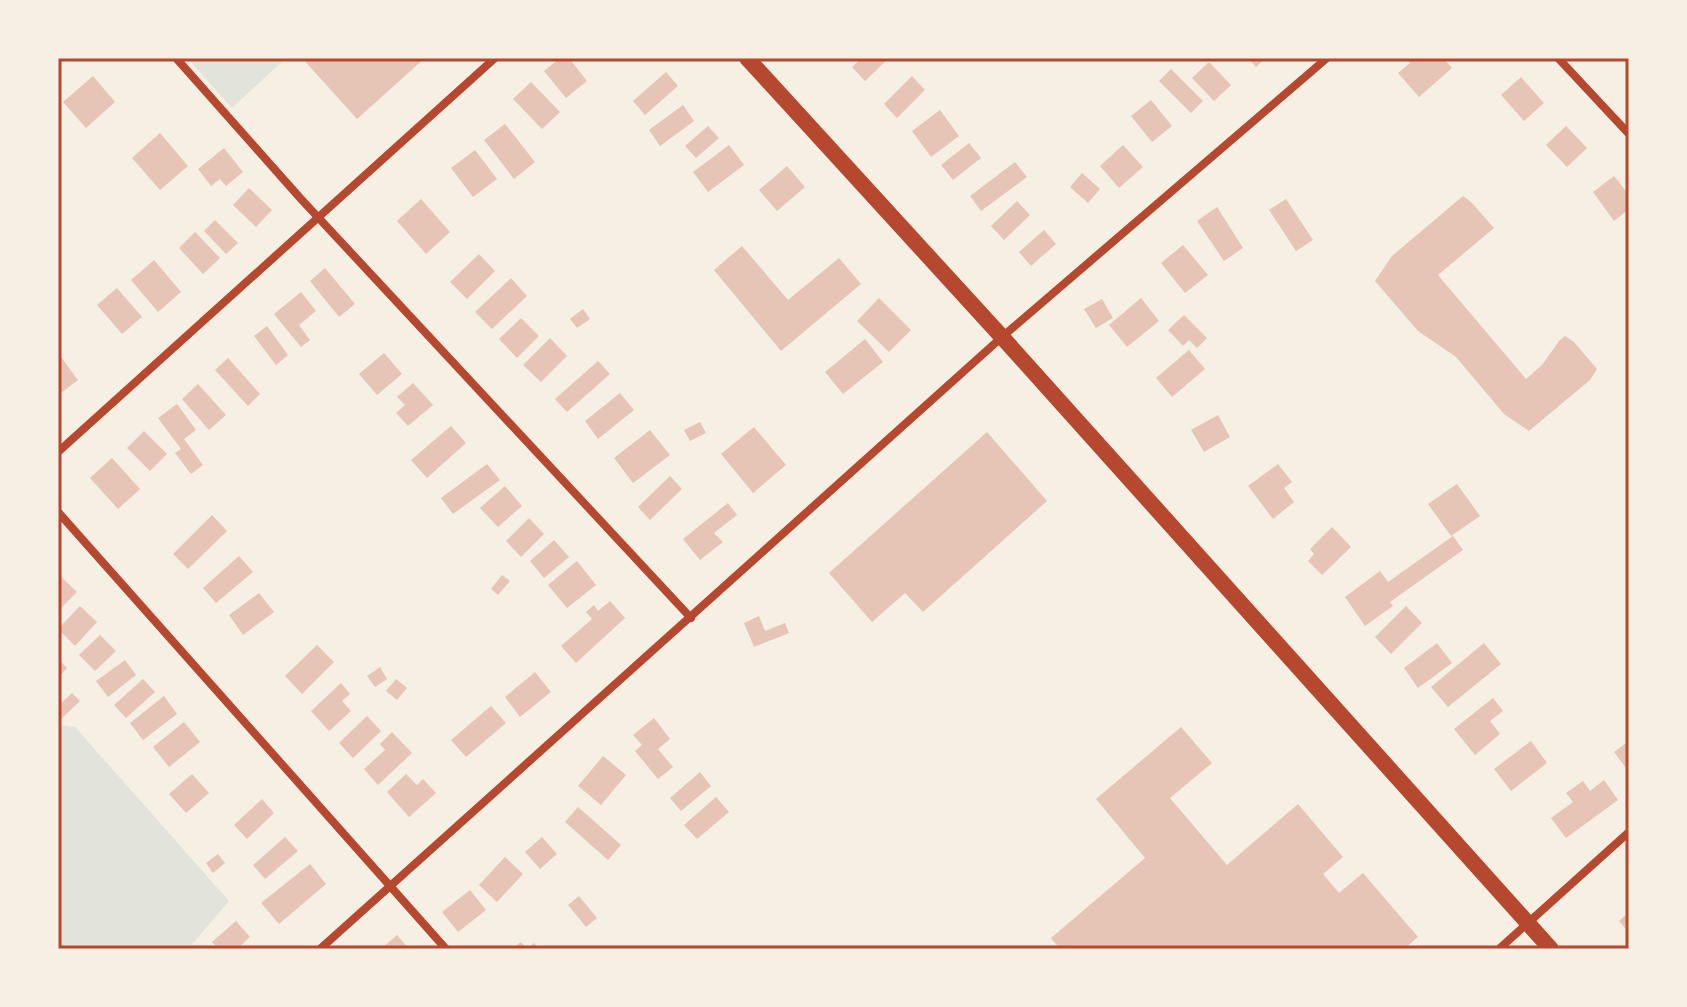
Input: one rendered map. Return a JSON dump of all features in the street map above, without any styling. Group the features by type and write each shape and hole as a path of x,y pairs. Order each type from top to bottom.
{"main road":[{"path":"747,58 1002,337 1551,949"}],"street":[{"path":"176,58 691,618"},
{"path":"58,452 495,58"},
{"path":"1558,58 1629,134"},
{"path":"320,949 1002,337 1324,59"},
{"path":"58,512 446,949"},
{"path":"1499,949 1629,832"}],"shaded area":[{"path":"187,58 286,58 232,108"},
{"path":"58,725 75,727 229,901 188,949 64,949 58,942"}],"building":[{"path":"302,58 425,58 357,119"},
{"path":"560,58 569,58 587,81 566,98 544,71"},
{"path":"862,58 889,58 865,81 852,67"},
{"path":"1248,58 1266,58 1256,67"},
{"path":"1405,58 1443,58 1452,68 1419,97 1398,73 1410,63"},
{"path":"1209,62 1231,85 1214,101 1192,78"},
{"path":"1171,69 1203,101 1191,113 1159,81"},
{"path":"666,72 678,86 645,115 633,101"},
{"path":"93,76 115,102 86,128 63,102"},
{"path":"912,76 925,90 897,118 884,104"},
{"path":"1521,77 1544,103 1524,121 1501,95"},
{"path":"531,82 560,112 542,129 513,99"},
{"path":"1151,100 1172,126 1152,142 1131,116"},
{"path":"683,105 694,121 660,146 649,130"},
{"path":"940,110 959,136 931,157 912,131"},
{"path":"505,124 535,162 514,179 484,140"},
{"path":"708,126 719,138 696,158 685,146"},
{"path":"1566,126 1587,148 1567,167 1546,145"},
{"path":"160,133 188,166 160,190 132,158"},
{"path":"969,143 981,158 953,180 941,165"},
{"path":"729,145 744,165 708,192 693,172"},
{"path":"1123,145 1143,167 1119,188 1100,166"},
{"path":"224,148 243,172 226,186 220,179 211,186 198,169"},
{"path":"475,150 497,179 473,197 451,168"},
{"path":"1015,162 1027,177 981,211 970,196"},
{"path":"787,166 805,187 777,211 759,190"},
{"path":"1082,173 1100,189 1088,203 1070,187"},
{"path":"1614,176 1629,195 1629,209 1614,221 1593,192"},
{"path":"249,188 272,210 256,227 233,205"},
{"path":"1463,196 1494,228 1438,275 1526,379 1542,365 1565,336 1597,369 1590,380 1529,431 1504,414 1456,357 1418,331 1375,281 1392,256"},
{"path":"421,199 450,232 426,254 397,221"},
{"path":"1286,199 1313,240 1296,251 1269,210"},
{"path":"1017,201 1030,215 1004,240 991,226"},
{"path":"1217,207 1243,248 1224,261 1197,221"},
{"path":"215,220 238,243 226,254 204,231"},
{"path":"1044,230 1056,244 1031,266 1019,252"},
{"path":"195,232 220,258 203,274 179,248"},
{"path":"1183,245 1208,275 1185,293 1161,263"},
{"path":"742,246 788,300 839,258 861,284 781,351 714,270"},
{"path":"479,254 495,271 467,299 450,282"},
{"path":"154,260 181,292 158,312 131,280"},
{"path":"325,268 355,304 339,317 310,281"},
{"path":"511,278 527,296 492,329 475,312"},
{"path":"117,288 142,317 122,334 97,305"},
{"path":"301,292 316,311 299,325 310,340 301,347 274,314"},
{"path":"879,298 911,330 889,352 857,321"},
{"path":"1141,298 1159,321 1127,347 1109,325"},
{"path":"1102,299 1113,318 1096,328 1084,309"},
{"path":"583,309 590,319 577,328 570,319"},
{"path":"1184,315 1207,338 1197,348 1189,340 1183,346 1168,330"},
{"path":"521,318 539,336 517,358 499,339"},
{"path":"267,326 288,355 276,365 254,336"},
{"path":"550,338 567,356 541,382 523,365"},
{"path":"865,339 883,362 843,394 825,372"},
{"path":"1189,350 1205,369 1172,397 1156,378"},
{"path":"58,353 78,380 61,393 58,390"},
{"path":"384,353 402,374 377,395 359,374"},
{"path":"228,358 260,394 248,406 215,370"},
{"path":"598,361 610,374 567,412 555,399"},
{"path":"413,383 433,405 408,426 396,413 405,405 397,397"},
{"path":"198,384 226,415 209,430 182,399"},
{"path":"620,393 634,410 598,439 585,421"},
{"path":"177,404 196,430 184,439 203,465 191,474 175,453 181,449 158,418"},
{"path":"1218,415 1230,437 1204,452 1191,430"},
{"path":"700,422 706,433 690,441 684,430"},
{"path":"451,426 466,443 427,478 411,460"},
{"path":"754,427 786,465 753,493 721,454"},
{"path":"650,430 670,455 633,483 614,458"},
{"path":"144,431 167,454 150,471 127,448"},
{"path":"987,432 1047,501 923,612 905,593 872,622 829,573"},
{"path":"112,458 140,489 118,509 90,478"},
{"path":"487,464 500,480 453,514 441,498"},
{"path":"1278,464 1292,482 1284,488 1294,502 1273,519 1248,486"},
{"path":"670,476 682,489 650,520 638,507"},
{"path":"1457,484 1480,516 1451,536 1428,504"},
{"path":"505,486 522,506 498,527 480,508"},
{"path":"728,503 737,515 714,533 723,542 700,560 683,539"},
{"path":"212,515 227,531 188,569 173,554"},
{"path":"529,518 544,534 521,557 506,541"},
{"path":"1332,527 1351,547 1322,575 1308,561 1314,554 1310,549"},
{"path":"1453,536 1463,550 1390,602 1393,606 1365,626 1345,597 1380,571 1388,582"},
{"path":"554,540 569,557 544,578 530,561"},
{"path":"239,556 253,572 216,603 203,588"},
{"path":"577,561 596,585 567,608 548,585"},
{"path":"58,574 77,592 58,611"},
{"path":"502,575 510,581 498,595 491,589"},
{"path":"259,593 274,612 243,635 229,615"},
{"path":"610,601 625,618 576,663 561,646 592,619 586,612 594,605 598,611"},
{"path":"80,606 97,622 75,646 58,629"},
{"path":"1406,606 1422,623 1391,654 1375,637"},
{"path":"759,616 765,631 785,623 789,633 754,647 744,623"},
{"path":"100,635 116,651 95,671 79,655"},
{"path":"1437,643 1452,663 1418,688 1404,668"},
{"path":"1484,643 1501,664 1448,707 1431,687"},
{"path":"317,645 334,662 302,694 285,676"},
{"path":"58,659 67,668 58,678"},
{"path":"125,660 136,675 108,697 96,681"},
{"path":"380,667 387,679 375,687 367,676"},
{"path":"535,672 551,692 520,717 505,697"},
{"path":"143,679 155,692 126,718 114,705"},
{"path":"396,679 407,688 397,700 386,691"},
{"path":"341,683 350,694 342,701 351,711 329,731 311,711"},
{"path":"72,693 80,701 61,719 58,706"},
{"path":"164,696 177,714 143,740 130,723"},
{"path":"1493,698 1503,711 1490,721 1500,734 1475,755 1454,729"},
{"path":"491,706 506,723 466,757 451,740"},
{"path":"367,716 381,731 353,758 339,743"},
{"path":"654,718 670,739 658,749 673,767 658,779 635,751 642,745 633,735"},
{"path":"184,722 200,742 169,767 153,747"},
{"path":"1181,727 1212,763 1170,798 1227,865 1298,804 1343,857 1323,874 1339,893 1363,873 1418,937 1404,949 1060,949 1051,938 1145,858 1096,799"},
{"path":"392,732 412,753 378,785 364,769 385,750 380,744"},
{"path":"1531,741 1547,763 1511,791 1494,769"},
{"path":"1629,741 1629,772 1614,752"},
{"path":"603,756 626,775 601,805 578,786"},
{"path":"700,772 711,786 681,811 670,798"},
{"path":"192,774 209,793 186,813 169,794"},
{"path":"406,774 417,785 423,779 436,793 409,817 387,792"},
{"path":"1604,780 1618,800 1566,838 1551,818 1573,802 1566,793 1583,781 1590,791"},
{"path":"716,797 729,812 697,839 684,825"},
{"path":"262,799 274,813 247,839 234,825"},
{"path":"578,807 621,845 608,860 565,822"},
{"path":"285,837 298,851 265,879 253,865"},
{"path":"542,837 557,854 540,869 525,852"},
{"path":"218,854 225,863 213,873 206,863"},
{"path":"505,857 523,874 497,902 479,885"},
{"path":"310,864 326,884 279,924 261,903"},
{"path":"470,890 486,910 458,932 442,912"},
{"path":"579,896 597,918 586,927 568,905"},
{"path":"1629,912 1629,933 1619,921"},
{"path":"236,921 250,937 237,949 219,949 212,942"},
{"path":"397,935 409,949 381,949"},
{"path":"521,942 527,949 512,949"}]}
